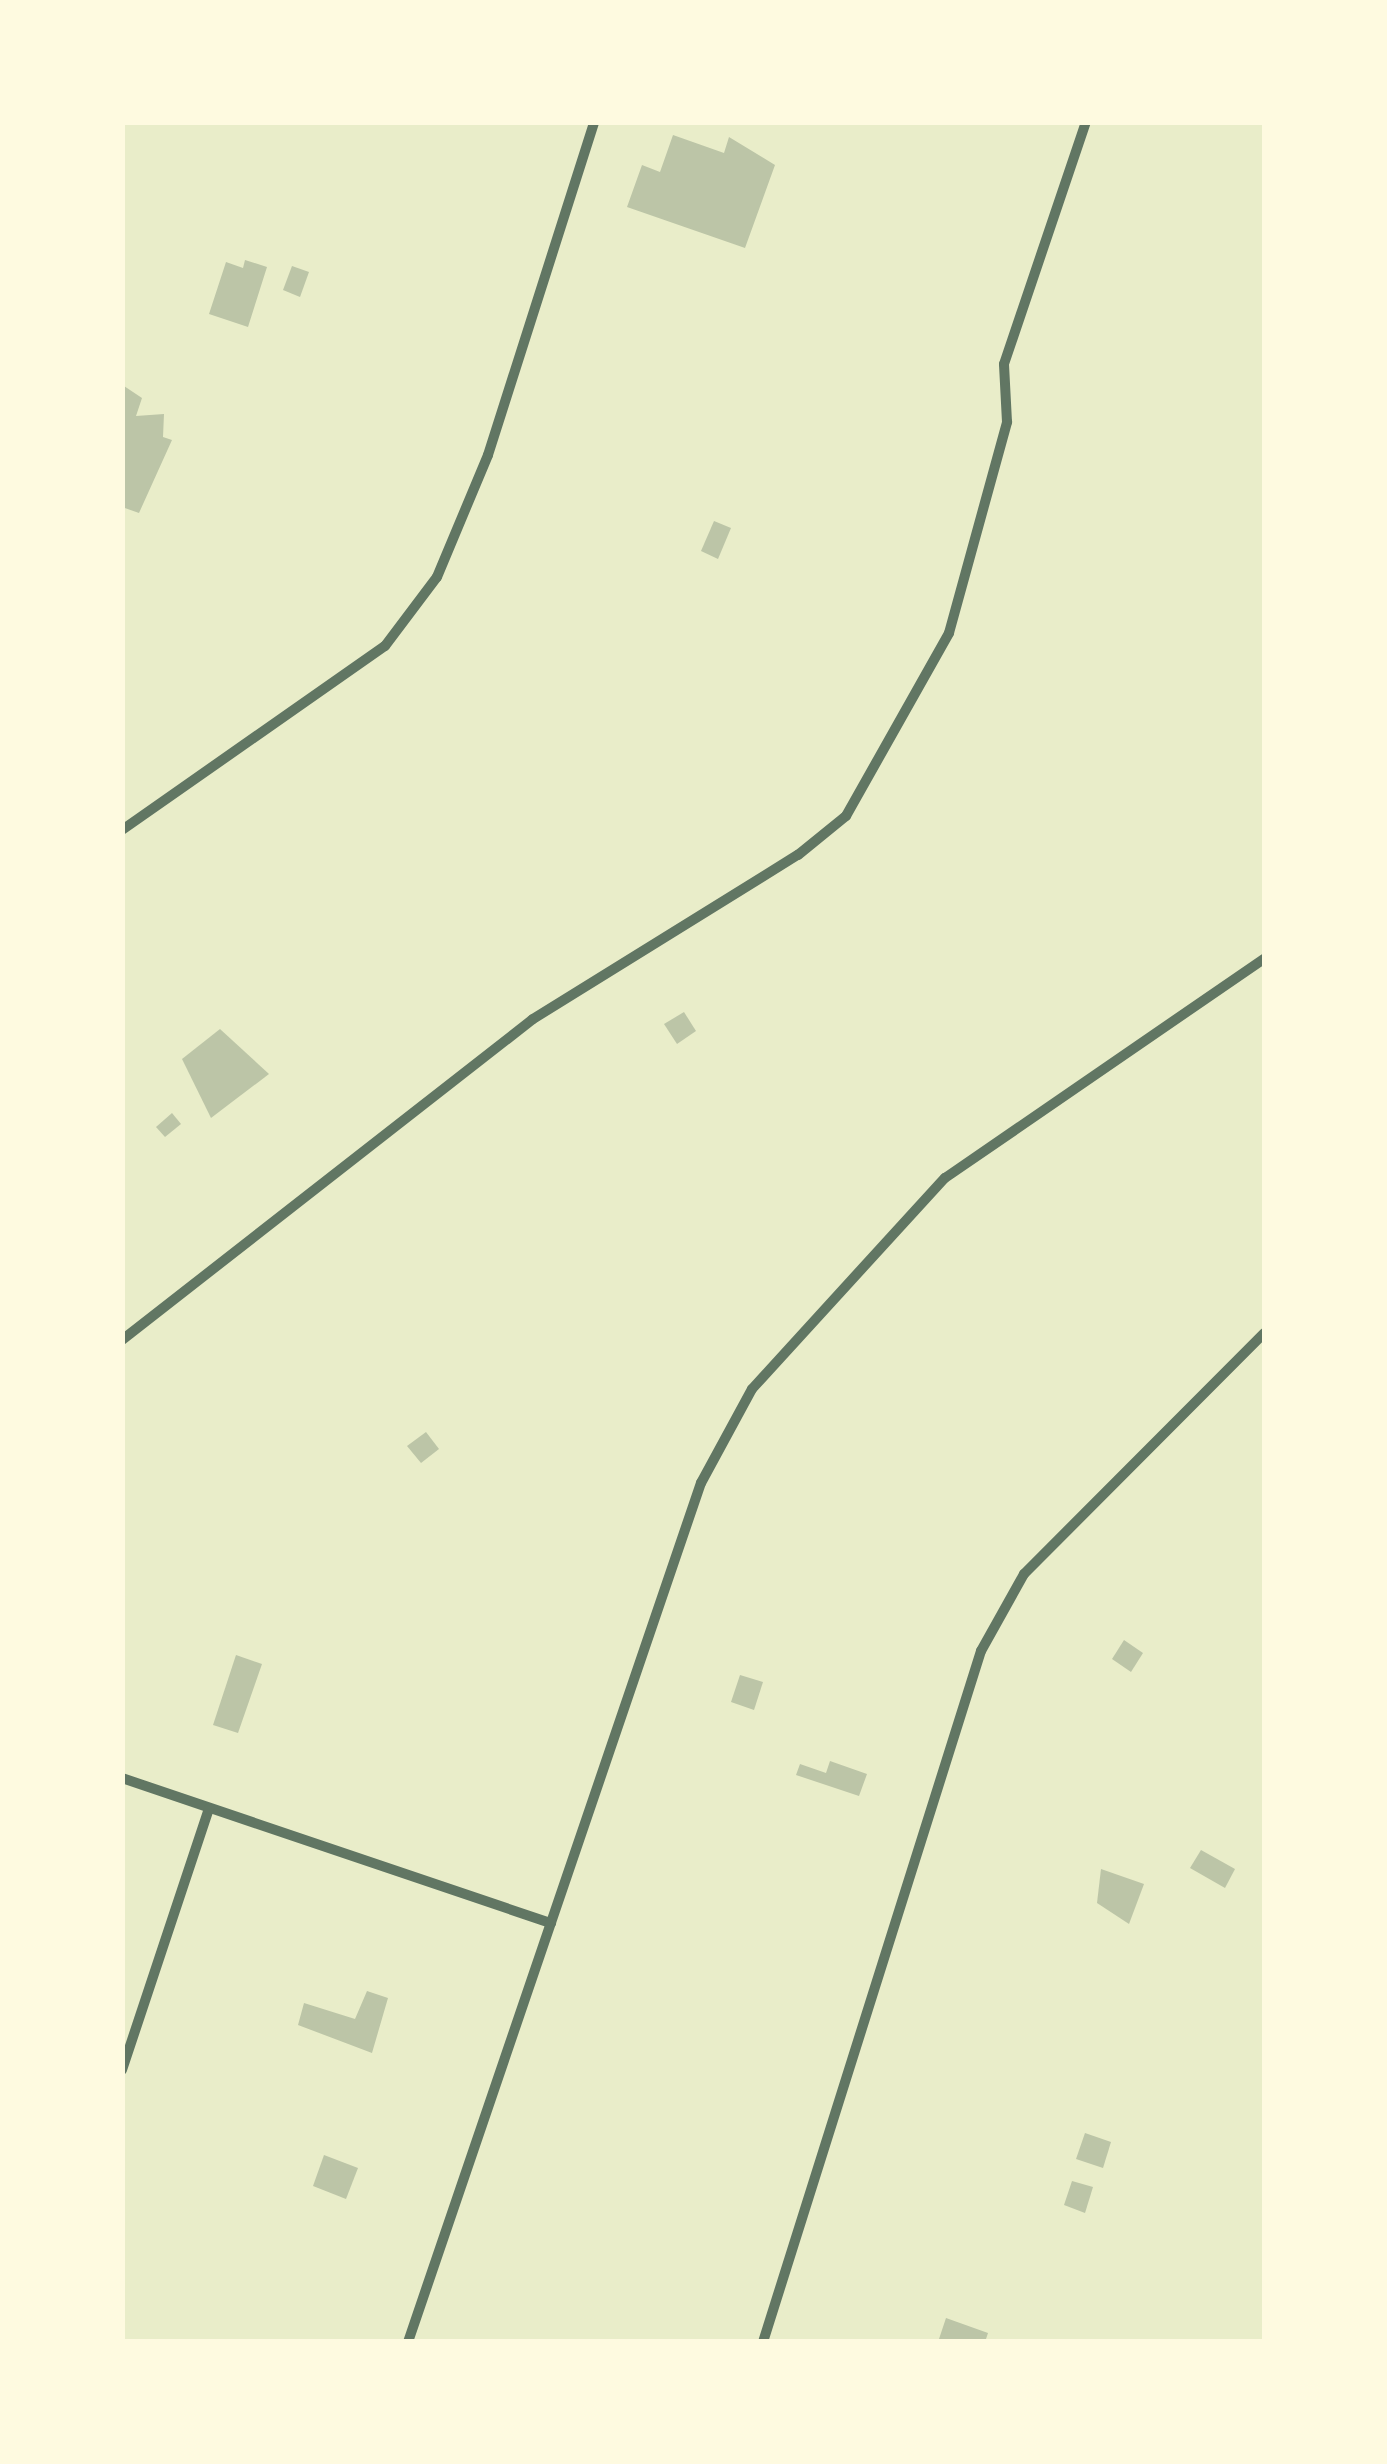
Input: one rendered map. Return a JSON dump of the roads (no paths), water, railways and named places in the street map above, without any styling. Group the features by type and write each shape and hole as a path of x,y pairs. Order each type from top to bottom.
{"street":[{"path":"122,830 385,646 437,578 488,455 594,122"},
{"path":"122,1340 533,1019 798,855 846,816 949,633 1006,422 1004,364 1086,122"},
{"path":"408,2342 702,1483 752,1388 945,1178 1264,959"},
{"path":"763,2342 982,1651 1024,1574 1264,1333"},
{"path":"122,1778 551,1923"},
{"path":"122,2070 209,1808"}]}
